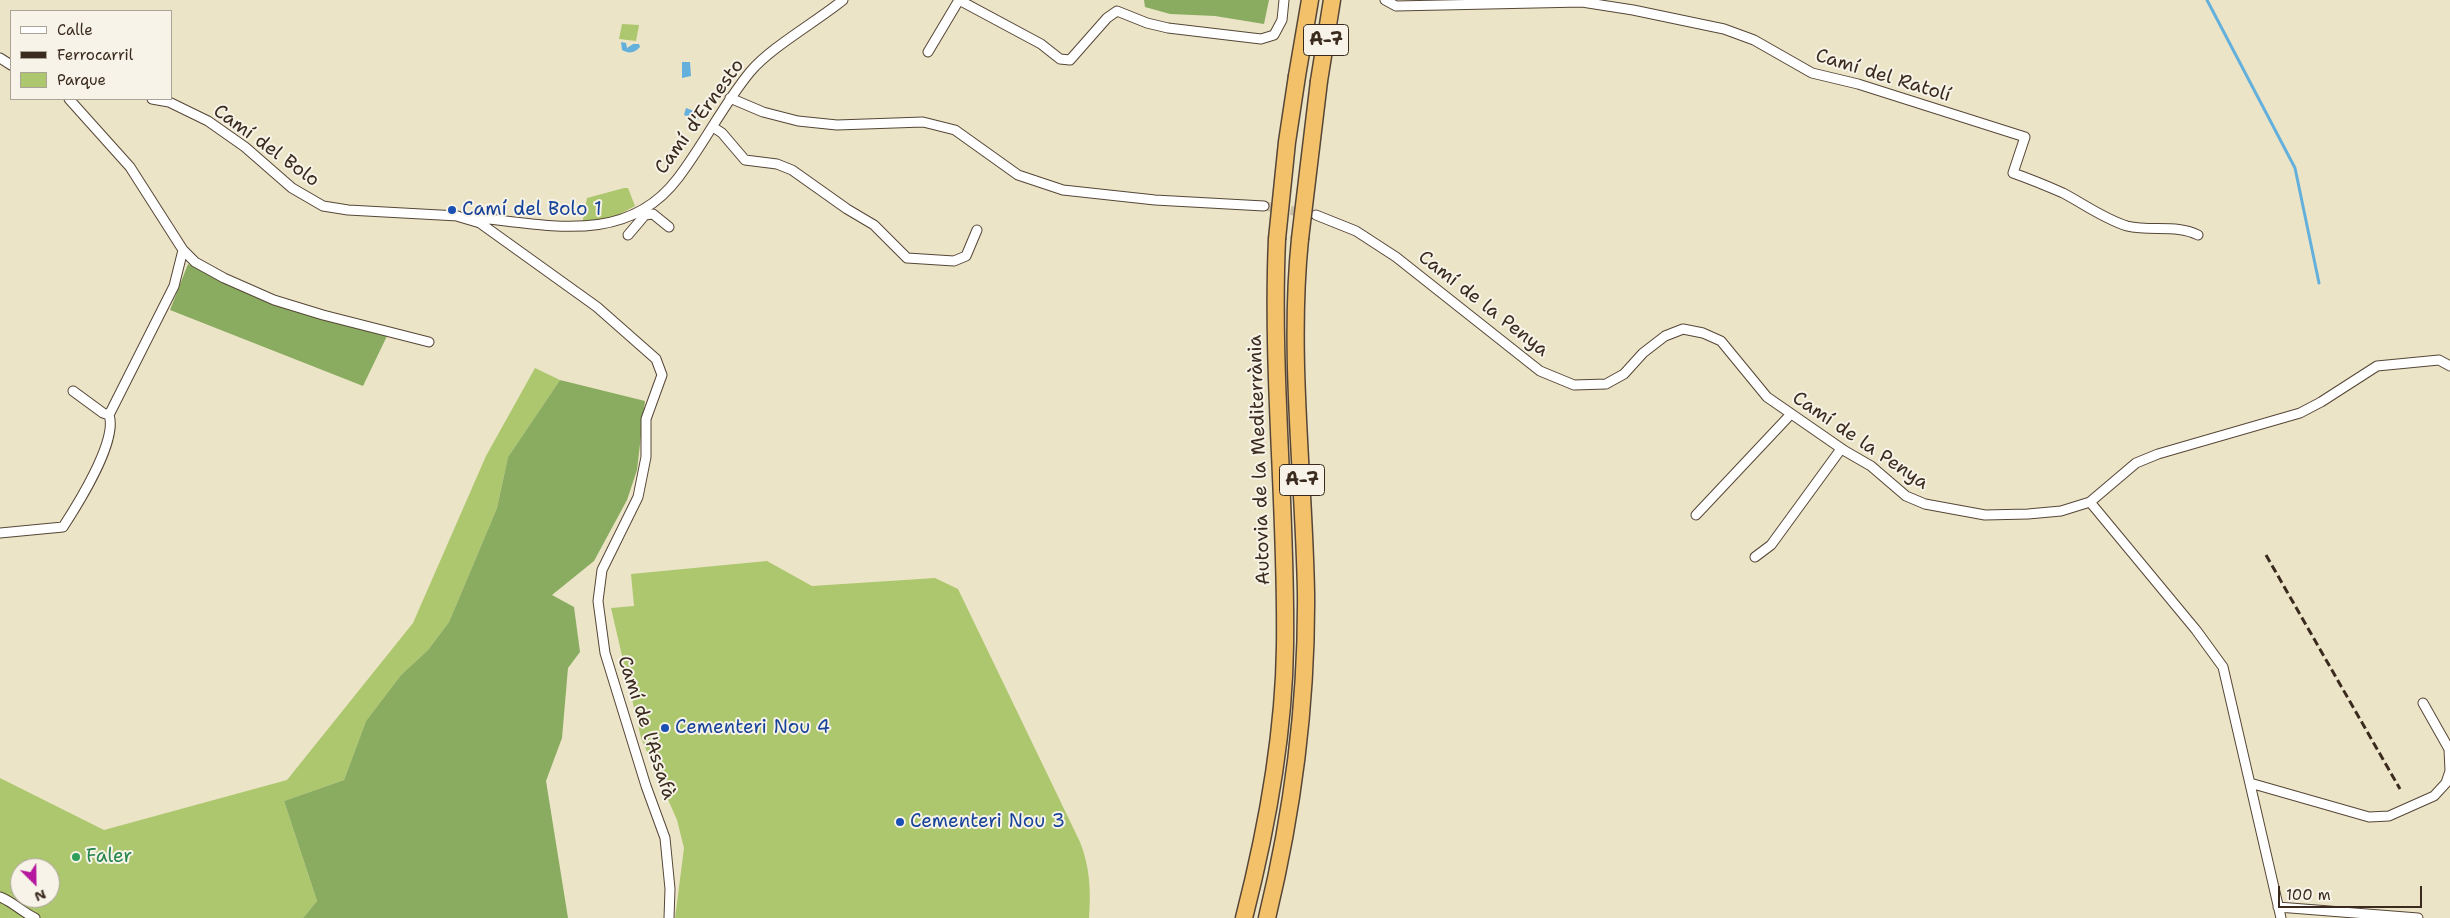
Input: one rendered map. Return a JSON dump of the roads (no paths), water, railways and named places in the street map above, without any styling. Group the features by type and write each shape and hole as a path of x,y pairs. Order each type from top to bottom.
{"highway":[{"name":"Autovia de la Mediterrània","path":"1244,918 1255,876 1267,814 1280,719 1285,648 1275,293 1287,142 1310,0"},
{"name":"A-7","path":"1267,918 1290,813 1302,722 1306,594 1297,349 1297,269 1318,81 1332,0"}],"street":[{"name":"Camí d'Ernesto","path":"453,215 572,228 617,221 638,212 654,203 677,180 730,98 752,70 843,0"},
{"path":"928,52 959,0 1041,44 1060,59 1070,60 1107,18 1118,11 1147,23 1168,28 1260,39 1274,35 1282,20 1284,0"},
{"name":"Camí del Ratolí","path":"1385,0 1396,6 1582,2 1633,10 1724,29 1754,40 1812,73 1858,84 2025,137 2013,172 2063,194 2093,212 2128,226 2187,229 2198,235"},
{"path":"730,98 763,112 798,121 837,125 923,122 956,130 1018,176 1063,190 1155,200 1264,206"},
{"path":"70,100 130,167 183,250 195,262 224,278 274,300 323,315 429,342"},
{"name":"Camí del Bolo","path":"158,100 169,102 208,121 245,147 292,188 322,206 348,210 453,215"},
{"path":"713,127 722,133 745,160 777,164 792,170 847,209 874,225 907,258 954,261 966,256 977,230"},
{"path":"628,235 654,203"},
{"path":"645,215 653,214 669,227"},
{"name":"Camí de l'Assafà","path":"453,215 480,224 596,307 656,360 662,375 646,419 646,457 638,497 602,570 598,601 605,653 646,786 665,838 670,889 668,918"},
{"name":"Camí de la Penya","path":"1316,215 1356,231 1396,256 1540,371 1574,385 1606,384 1624,374 1643,353 1665,336 1683,329 1703,333 1721,341 1767,397 1841,448 1872,466 1906,496 1925,504 1985,515 2061,511 2090,502 2136,463 2158,454 2300,413 2321,402 2376,366 2439,360 2450,366"},
{"path":"0,533 63,527 100,460 112,424 109,415 174,286 183,250"},
{"path":"73,391 103,413 109,415"},
{"path":"1696,515 1791,414"},
{"path":"1755,557 1771,545 1841,448"},
{"path":"2090,502 2196,630 2223,667 2281,918"},
{"path":"2250,783 2369,816 2389,816 2434,796 2446,783 2450,771 2449,749 2423,702"},
{"path":"0,897 13,904 22,912 35,918"},
{"path":"2278,907 2418,918"}],"water":[{"path":"621,42 626,43 627,48 633,44 639,44 640,47 634,52 627,52 622,50"},
{"path":"682,62 690,62 691,76 682,78"},
{"path":"686,108 699,113 700,118 696,120 684,115"}],"waterway":[{"path":"2207,0 2295,168 2319,283"}],"tunnel":[{"path":"1264,206 1306,213"}],"railway":[{"path":"2266,555 2400,789"}],"place":[{"name":"Camí del Bolo 1","path":"452,210"},
{"name":"Cementeri Nou 4","path":"665,728"},
{"name":"Cementeri Nou 3","path":"900,822"},
{"name":"Faler","path":"76,857"}]}
